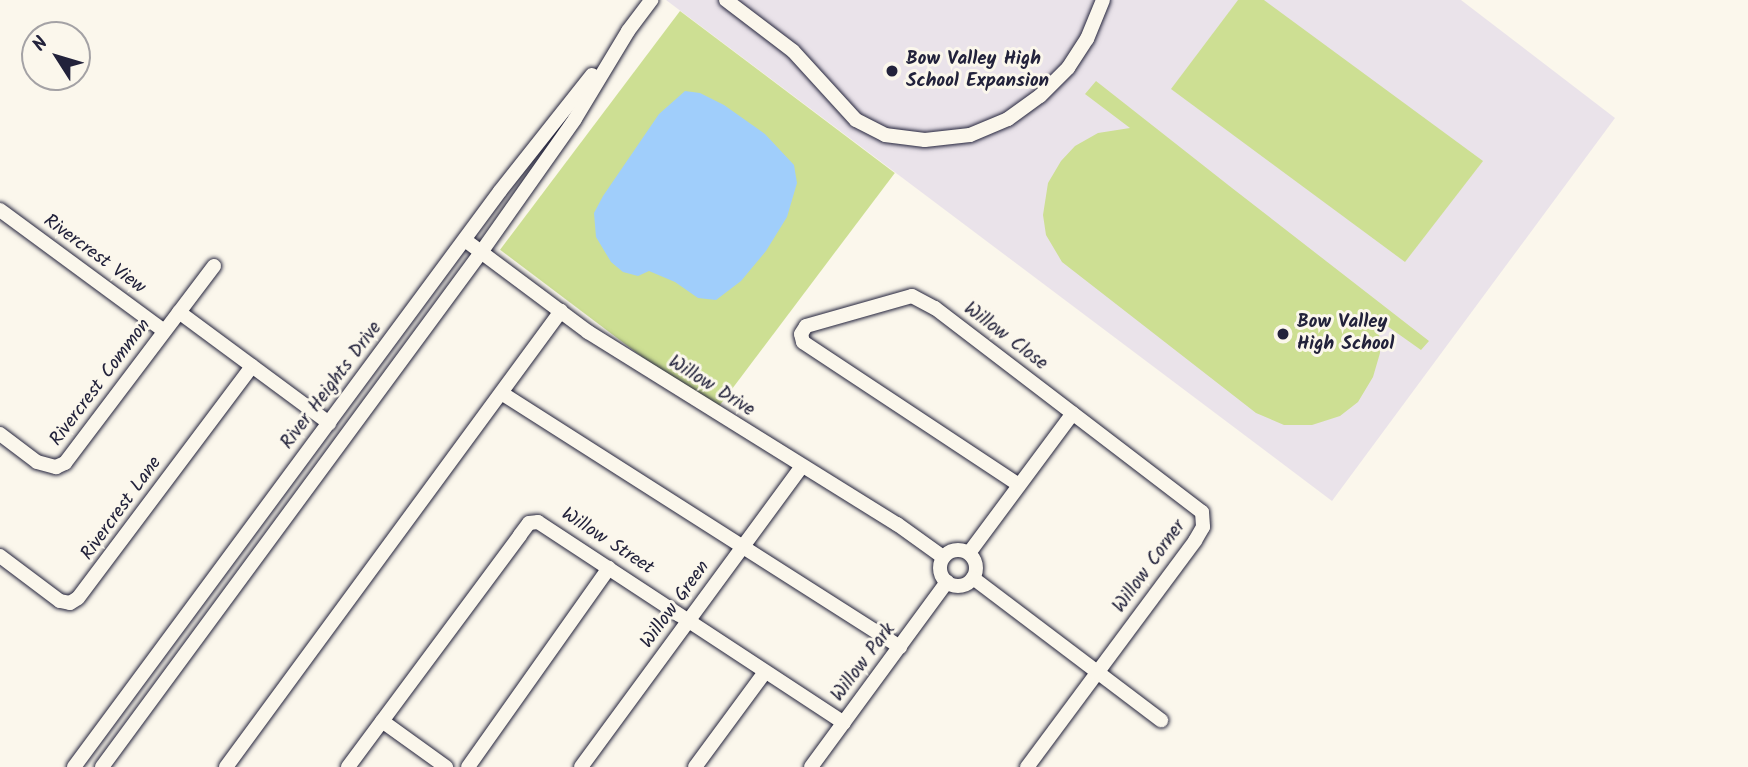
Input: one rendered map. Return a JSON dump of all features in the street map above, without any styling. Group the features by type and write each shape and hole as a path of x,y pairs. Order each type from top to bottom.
{"street":[{"name":"River Heights Drive","path":"74,767 465,240 651,0"},
{"path":"726,0 793,51 856,120 885,135 925,141 970,135 1008,119 1040,96 1068,68 1087,39 1103,0"},
{"name":"River Heights Drive","path":"102,767 482,251 575,118 627,33"},
{"name":"Rivercrest View","path":"0,210 164,331"},
{"name":"Willow Drive","path":"465,240 561,311 693,400 943,557"},
{"name":"Rivercrest Common","path":"0,435 37,462 56,467 65,463 214,266"},
{"name":"Willow Close","path":"1019,485 803,342 801,334 806,326 912,296 935,308 1073,413"},
{"path":"226,767 503,394 561,311"},
{"path":"179,312 329,423"},
{"name":"Rivercrest Lane","path":"0,556 60,601 70,603 78,598 252,366"},
{"path":"503,394 900,647"},
{"path":"969,553 1073,413"},
{"name":"Willow Corner","path":"1073,413 1193,503 1204,519 1195,541 1098,671"},
{"name":"Willow Green","path":"581,767 802,466"},
{"name":"Willow Street","path":"348,767 529,523 538,522 844,723"},
{"path":"958,549 969,553 976,562 973,579 961,586 947,582 940,569 943,557 958,549"},
{"path":"468,767 609,568"},
{"path":"973,579 1161,720"},
{"name":"Willow Park","path":"811,767 947,582"},
{"path":"1027,767 1098,671"},
{"path":"695,767 765,672"},
{"path":"382,721 446,767"}],"shaded area":[{"name":"Bow Valley High School","path":"666,0 1461,0 1615,118 1332,501"}],"green space":[{"path":"1238,0 1264,0 1483,161 1405,262 1171,89"},
{"path":"680,11 895,173 715,412 500,250"},
{"path":"1096,81 1429,341 1421,350 1373,316 1379,331 1380,353 1373,377 1358,402 1340,416 1312,425 1284,425 1256,413 1062,262 1046,235 1043,215 1048,183 1061,161 1075,146 1098,133 1130,128 1085,94"}],"water":[{"path":"685,91 700,93 724,105 765,134 794,165 797,183 787,217 766,251 741,281 716,300 698,298 675,282 649,271 638,276 623,272 611,262 596,237 594,213 603,196 659,114"}],"place":[{"name":"Bow Valley High School Expansion","path":"892,71"},
{"name":"Bow Valley High School","path":"1283,334"}]}
